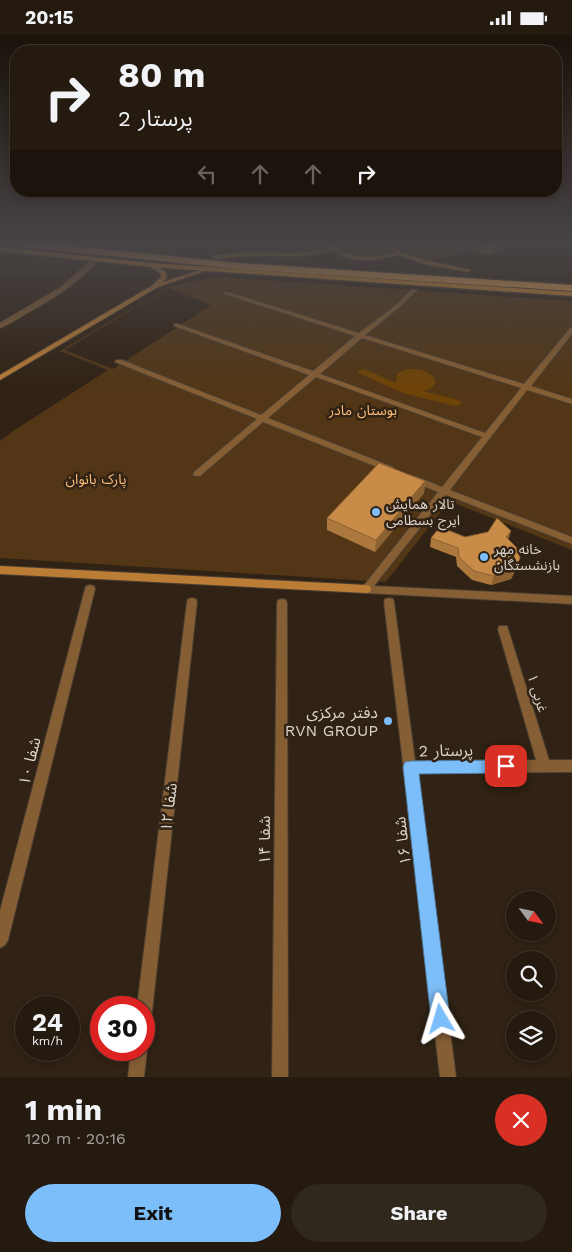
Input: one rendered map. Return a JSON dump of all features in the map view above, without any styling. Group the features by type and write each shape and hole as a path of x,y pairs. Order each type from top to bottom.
{"main road":[{"path":"545,291 572,294"}],"street":[{"path":"0,326 62,291"},
{"path":"0,378 147,291"},
{"path":"197,475 398,306 412,291"},
{"path":"226,293 572,402"},
{"path":"176,325 487,436"},
{"path":"366,589 572,329"},
{"path":"119,362 572,541"},
{"path":"0,571 572,601"},
{"name":"شفا ۱۰","path":"0,940 90,589"},
{"name":"شفا ۱۲","path":"146,996 192,602"},
{"name":"شفا ۱۶","path":"389,602 448,1077"},
{"name":"شفا ۱۴","path":"280,1077 282,603"},
{"name":"۱ غربی","path":"503,629 544,766"},
{"name":"پرستار 2","path":"411,767 572,765"},
{"path":"136,1077 138,1061"}],"green space":[{"name":"بوستان مادر","path":"162,291 65,350 113,369 211,305 175,291 418,291 572,301 572,550 449,501 386,582 0,558 0,441 108,370 60,351"}],"shaded area":[{"path":"364,369 396,383 397,374 401,371 421,370 434,377 436,383 431,388 423,391 458,400 462,404 455,406 403,393 358,373 359,370"}],"building":[{"name":"تالار همایش ایرج بسطامی","path":"379,463 425,481 376,540 327,518"},
{"name":"خانه مهر بازنشستگان","path":"497,518 511,531 506,537 516,547 520,558 514,570 494,576 474,571 459,557 458,548 431,538 440,527 465,537 488,532"}],"place":[{"name":"تالار همایش ایرج بسطامی","path":"376,512"},
{"name":"خانه مهر بازنشستگان","path":"484,557"},
{"name":"دفتر مرکزی RVN GROUP","path":"388,721"}],"route":[{"path":"441,1019 411,767 506,766"}],"park label":[{"name":"پارک بانوان","path":"96,479"}]}
